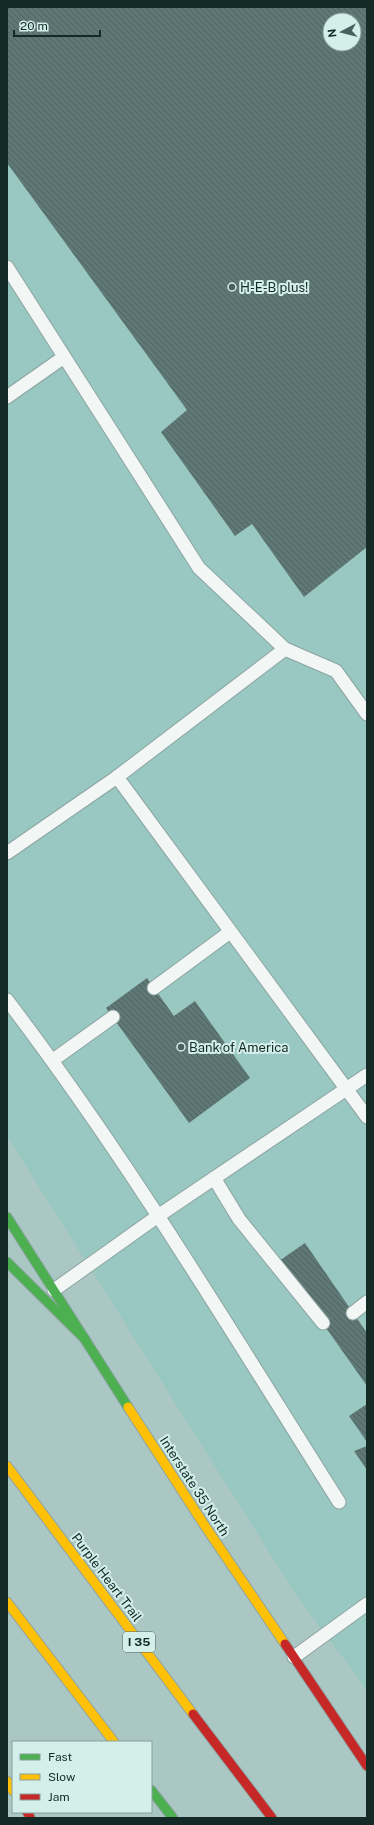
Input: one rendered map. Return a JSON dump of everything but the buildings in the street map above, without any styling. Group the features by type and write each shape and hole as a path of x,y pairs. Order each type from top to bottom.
{"main road":[{"name":"Interstate 35 North","path":"7,1217 203,1523 367,1766"},
{"path":"7,1262 85,1339"},
{"name":"Purple Heart Trail","path":"7,1466 272,1818"},
{"path":"7,1602 113,1741"},
{"path":"152,1791 173,1818"}],"lane":[{"path":"7,267 199,568 285,649 336,671 367,714"},
{"path":"7,397 64,357"},
{"path":"7,854 117,777 285,649"},
{"path":"117,777 367,1117"},
{"path":"154,988 230,932"},
{"path":"7,1000 53,1060 158,1216 339,1502"},
{"path":"53,1060 113,1017"},
{"path":"54,1290 158,1216 367,1075"},
{"path":"214,1178 239,1219 323,1323"},
{"path":"353,1313 367,1302"},
{"path":"294,1657 367,1604"}],"shaded area":[{"path":"7,7 367,7 367,1690 296,1595 7,1136"}],"traffic: fast":[{"path":"7,1217 128,1407"},
{"path":"7,1262 85,1339"},
{"path":"152,1791 173,1818"}],"traffic: slow":[{"path":"128,1407 203,1523 285,1644"},
{"path":"7,1466 193,1714"},
{"path":"7,1602 113,1741"},
{"path":"7,1781 12,1789"}],"traffic: jam":[{"path":"285,1644 367,1766"},
{"path":"193,1714 272,1818"},
{"path":"28,1813 30,1817"}],"place":[{"name":"H-E-B plus!","path":"232,287"},
{"name":"Bank of America","path":"181,1047"}]}
